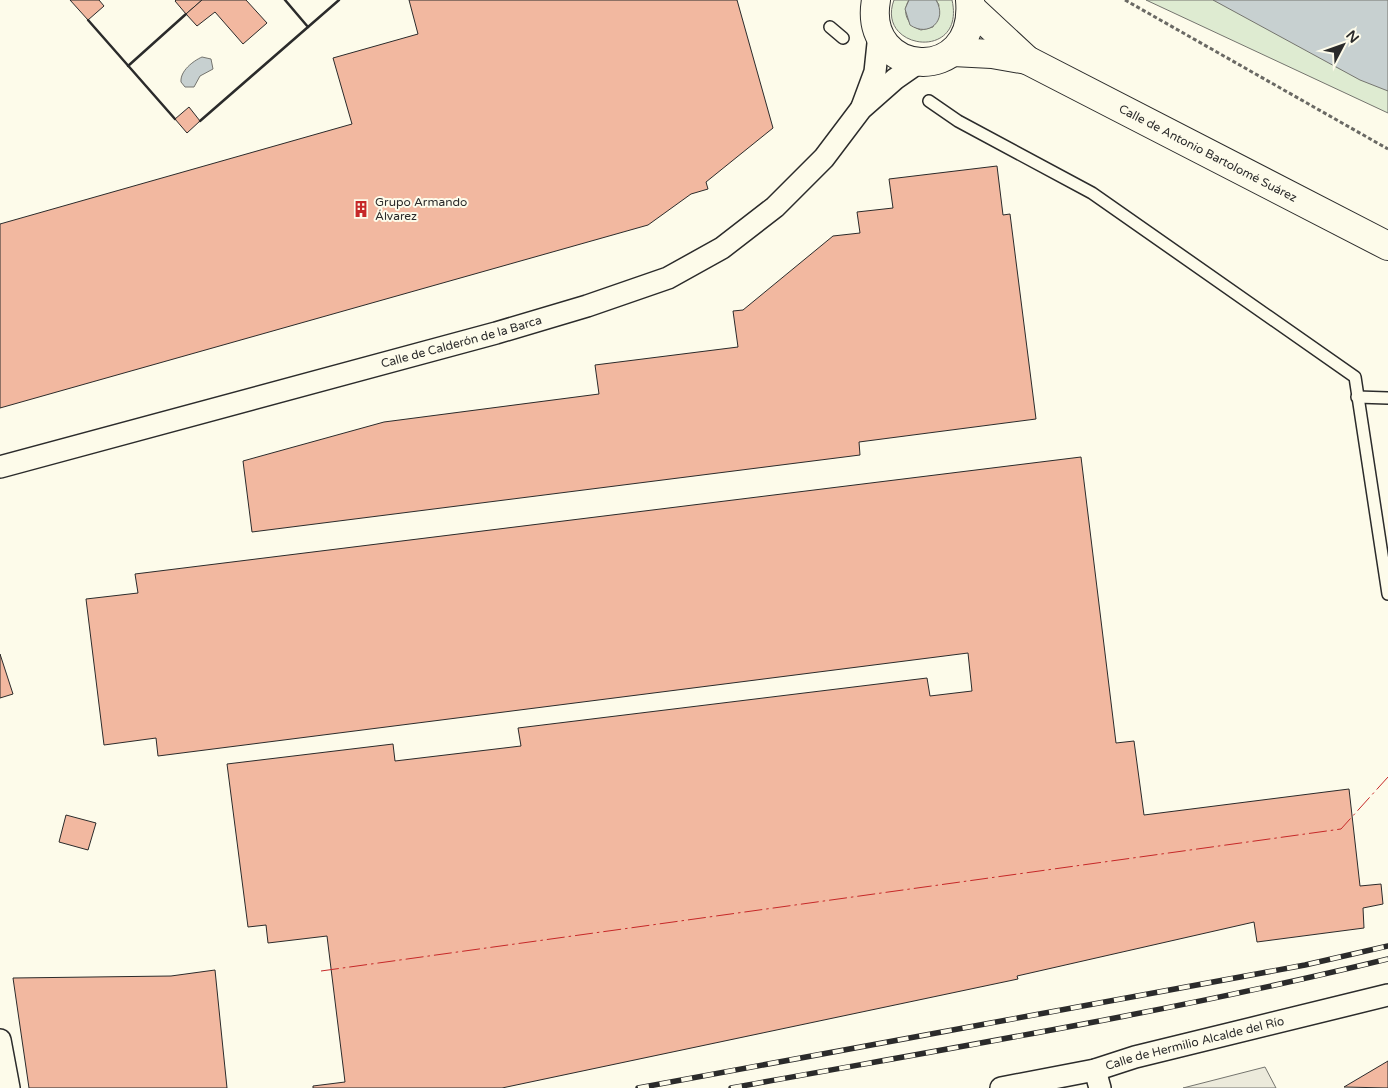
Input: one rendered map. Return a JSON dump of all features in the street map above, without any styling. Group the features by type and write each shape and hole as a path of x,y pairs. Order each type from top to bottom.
{"main road":[{"path":"876,0 875,22 879,34 886,45 895,54 918,63 938,60 953,52 968,32 971,20 971,4"},
{"name":"Calle de Antonio Bartolomé Suárez","path":"971,4 1027,60 1388,246"},
{"name":"Calle de Antonio Bartolomé Suárez","path":"953,52 1027,60"}],"street":[{"name":"Calle de Calderón de la Barca","path":"861,109 875,72 879,34"},
{"name":"Calle de Calderón de la Barca","path":"0,467 496,333 595,304 668,278 722,248 775,207 824,158 861,109 895,78 918,63"},
{"name":"Calle de Hermilio Alcalde del Río","path":"1001,1088 1098,1079 1135,1057 1388,995"},
{"path":"0,1040 10,1088"}],"lane":[{"path":"830,27 843,38"},
{"path":"929,101 958,121 1092,194 1354,377 1388,594"},
{"path":"1357,397 1388,398"}],"path":[{"path":"1125,0 1388,149"}],"green space":[{"path":"894,0 909,0 906,9 907,18 916,28 921,30 933,27 939,5 936,0 952,0 953,20 946,33 935,40 921,42 908,38 897,30 892,17"},
{"path":"1146,0 1258,0 1388,74 1388,113"}],"shaded area":[{"path":"909,0 936,0 940,14 935,25 924,29 910,25 905,9"},
{"path":"1213,0 1388,0 1388,91 1360,80"},
{"path":"202,57 211,59 213,69 200,76 194,87 185,87 181,82 181,78 185,70"},
{"path":"1265,1067 1276,1088 1183,1088"}],"building":[{"path":"70,0 99,0 104,6 88,20"},
{"path":"176,0 202,0 186,14"},
{"path":"202,0 246,0 267,23 243,44 215,12 197,26 186,14"},
{"name":"Grupo Armando Álvarez","path":"409,0 737,0 773,128 706,182 708,189 691,194 648,225 0,408 0,224 352,124 333,58 418,34"},
{"path":"189,107 200,121 187,133 175,119"},
{"path":"997,166 1003,215 1010,214 1036,419 859,442 860,455 252,532 243,461 384,422 599,394 595,365 738,347 733,311 743,310 833,236 860,233 857,212 893,208 889,179"},
{"path":"1081,457 1116,743 1134,741 1144,815 1349,789 1360,886 1381,884 1383,904 1363,908 1364,928 1257,942 1254,922 1017,976 1018,979 502,1088 313,1088 313,1086 345,1082 327,936 268,943 266,925 248,927 227,764 393,744 395,761 521,746 518,728 927,678 930,696 972,691 968,653 158,756 156,738 104,745 86,599 138,593 135,574"},
{"path":"0,654 13,694 0,698"},
{"path":"66,815 96,823 88,850 59,842"},
{"path":"215,970 227,1088 29,1088 13,978 171,976"},
{"path":"1388,1061 1388,1088 1344,1087"}],"railway":[{"path":"638,1088 1305,965 1388,946"},
{"path":"731,1088 1143,1013 1388,959"}],"wall":[{"path":"200,121 308,27 285,0"},
{"path":"308,27 339,0"},
{"path":"128,66 186,14"},
{"path":"88,20 175,119"}],"power":[{"path":"321,971 1341,829 1388,777"}],"place":[{"name":"Grupo Armando Álvarez","path":"361,209"}]}
